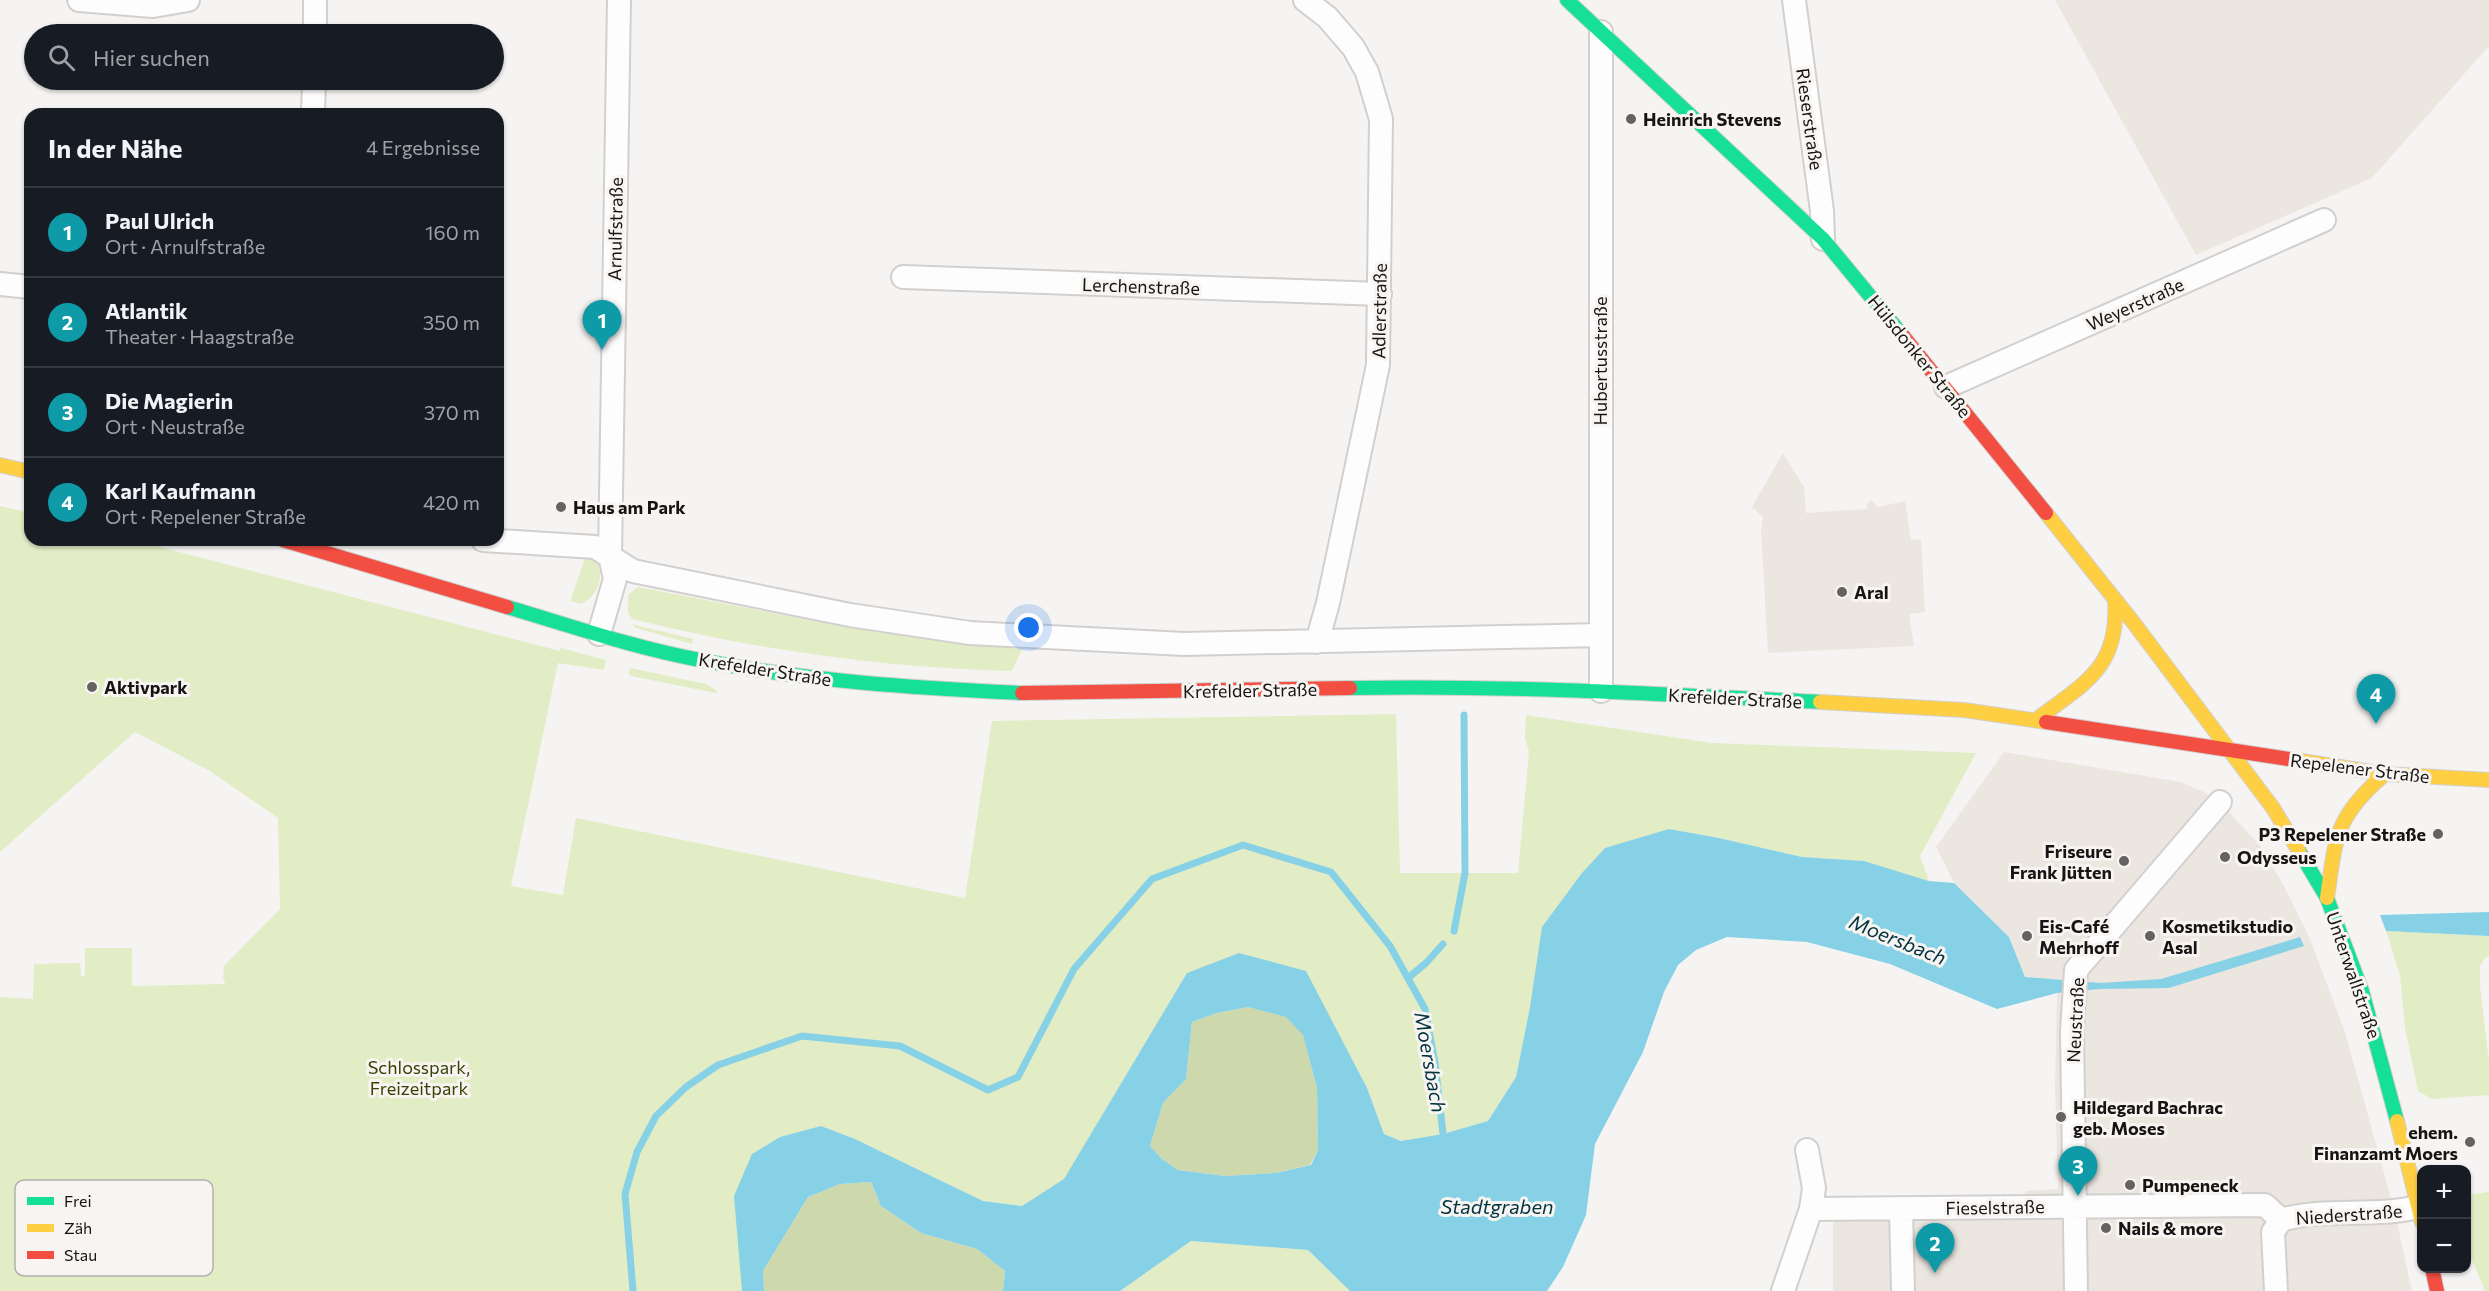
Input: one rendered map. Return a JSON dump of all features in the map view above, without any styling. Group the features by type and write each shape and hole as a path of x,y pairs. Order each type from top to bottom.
{"main road":[{"name":"Hülsdonker Straße","path":"1567,0 1823,239 1946,387 2231,752"},
{"path":"0,465 24,471"},
{"name":"Krefelder Straße","path":"304,546 599,634 699,660 811,678 927,689 1035,694 1442,686 1601,691 1953,709 2036,720 2231,752"},
{"path":"2036,720 2087,680 2111,650 2116,628 2115,601"},
{"name":"Repelener Straße","path":"2231,752 2385,774 2489,780"},
{"name":"Unterwallstraße","path":"2231,752 2273,808 2329,902 2362,991 2384,1066 2417,1202"},
{"path":"2329,902 2337,837 2346,816 2364,793 2385,774"},
{"path":"2433,1273 2437,1291"}],"street":[{"path":"79,0 153,6 188,0"},
{"path":"315,0 315,24"},
{"name":"Arnulfstraße","path":"599,634 615,579 610,556 619,0"},
{"name":"Adlerstraße","path":"1305,0 1327,17 1353,47 1367,72 1381,119 1378,365 1328,603 1317,642"},
{"name":"Rieserstraße","path":"1794,0 1822,211 1823,239"},
{"name":"Hubertusstraße","path":"1601,32 1601,691"},
{"path":"313,108 314,90"},
{"name":"Weyerstraße","path":"1946,387 2324,220"},
{"name":"Lerchenstraße","path":"903,277 1380,294"},
{"path":"0,284 24,286"},
{"path":"504,541 595,547 633,571 850,615 970,633 1184,644 1600,635"},
{"name":"Neustraße","path":"2076,1291 2072,1026 2076,970 2220,802"},
{"path":"1783,1291 1811,1209 1814,1188 1807,1150"},
{"name":"Fieselstraße","path":"1811,1209 2265,1205 2281,1220"},
{"path":"1901,1208 1903,1291"},
{"name":"Niederstraße","path":"2276,1291 2273,1232 2281,1220 2297,1215 2417,1214"}],"shaded area":[{"path":"2055,0 2489,0 2489,46 2372,178 2196,255"},
{"path":"1783,453 1804,487 1806,513 1867,509 1867,504 1871,500 1878,507 1905,501 1911,540 1921,539 1925,612 1909,614 1914,646 1768,653 1761,530 1763,517 1752,507"},
{"path":"2004,752 2181,782 2220,802 2261,847 2284,886 2310,939 2345,1032 2395,1213 2412,1291 1833,1291 1833,1209 2022,1204 2026,1191 2058,1189 2055,1087 2057,993 2025,977 2009,937 1954,883 1936,847"}],"green space":[{"name":"Schlosspark, Freizeitpark","path":"0,506 24,512 24,546 156,546 560,651 561,648 606,660 604,670 558,663 511,886 563,895 576,818 965,898 992,721 1396,714 1400,873 1518,873 1529,752 1525,738 1526,715 1712,743 1976,753 1920,856 1929,881 1864,861 1802,857 1669,829 1530,1007 1516,1077 1488,1121 1443,1134 1401,1141 1384,1134 1367,1088 1187,973 1064,1180 1022,1206 983,1201 855,1139 821,1126 742,1280 742,1291 0,1291 0,997 33,999 34,964 80,963 81,976 85,976 85,948 132,948 132,986 225,984 224,966 280,909 278,818 210,771 135,732 0,852"},
{"path":"587,553 597,560 600,579 596,590 582,604 570,601"},
{"path":"638,587 840,626 1022,649 1012,671 916,666 774,648 632,619 628,612 628,595"},
{"path":"631,624 693,639 692,644 636,628"},
{"path":"631,668 706,684 717,691 716,693 631,676 628,673"},
{"path":"2386,931 2489,936 2489,956 2480,966 2480,986 2489,1062 2489,1095 2432,1099 2418,1091 2405,1028 2400,975"},
{"path":"1248,1007 1286,1017 1303,1034 1317,1088 1318,1150 1310,1165 1276,1173 1225,1176 1178,1170 1162,1159 1150,1146 1163,1103 1186,1079 1192,1022 1217,1013"},
{"path":"871,1182 881,1206 921,1233 977,1249 1005,1271 1003,1291 764,1291 763,1271 808,1197 840,1184"},
{"path":"2489,1192 2489,1291 2485,1291 2471,1258 2471,1194"},
{"path":"1191,1241 1308,1250 1350,1291 1120,1291"}],"water":[{"name":"Stadtgraben","path":"1669,829 1802,857 1864,861 1929,881 1954,883 2009,937 2025,977 2101,983 2161,979 2300,937 2304,946 2169,988 2100,989 2057,993 1997,1009 1890,964 1807,942 1727,937 1696,950 1678,965 1664,992 1643,1052 1595,1144 1586,1215 1563,1267 1547,1291 1350,1291 1308,1250 1191,1241 1120,1291 1003,1291 1005,1271 977,1249 921,1233 881,1206 871,1182 840,1184 808,1197 763,1271 764,1291 742,1291 734,1196 752,1154 780,1137 821,1126 855,1139 983,1201 1022,1206 1064,1179 1187,973 1239,953 1306,971 1367,1088 1384,1134 1401,1141 1443,1134 1488,1121 1516,1077 1530,1007 1542,927 1582,873 1605,848","holes":["1248,1007 1286,1017 1303,1035 1317,1088 1318,1150 1311,1165 1276,1173 1225,1176 1178,1170 1162,1159 1150,1146 1163,1103 1186,1079 1192,1022 1217,1013"]},
{"path":"2489,912 2489,936 2386,931 2380,915"}],"waterway":[{"path":"1454,931 1465,873 1464,715"},
{"name":"Moersbach","path":"633,1291 625,1194 637,1152 656,1116 686,1087 718,1065 802,1036 900,1046 988,1090 1018,1077 1074,969 1152,879 1243,845 1331,872 1390,946 1425,1009 1435,1063 1443,1134 1447,1141"},
{"path":"1408,978 1443,944"}],"traffic: fast":[{"path":"1567,0 1823,239 1903,336"},
{"path":"507,607 651,649 740,667 861,682 1022,693"},
{"path":"1350,688 1526,689 1820,702"},
{"path":"2299,851 2327,898 2362,991 2397,1121"}],"traffic: slow":[{"path":"0,465 24,471"},
{"path":"2046,513 2133,622 2273,808 2299,851"},
{"path":"2036,720 2083,684 2104,659 2111,643 2115,624 2115,601"},
{"path":"1820,702 1964,710 2046,722"},
{"path":"2295,760 2385,774 2489,780"},
{"path":"2327,898 2336,843 2347,816 2356,803 2385,774"},
{"path":"2397,1121 2421,1219"}],"traffic: jam":[{"path":"1903,336 2046,513"},
{"path":"303,546 507,607"},
{"path":"1022,693 1350,688"},
{"path":"2046,722 2295,760"},
{"path":"2433,1273 2437,1291"}],"place":[{"name":"Heinrich Stevens","path":"1631,119"},
{"name":"Paul Ulrich","path":"602,350"},
{"name":"Haus am Park","path":"561,507"},
{"name":"Aral","path":"1842,592"},
{"name":"Aktivpark","path":"92,687"},
{"name":"Karl Kaufmann","path":"2376,724"},
{"name":"P3 Repelener Straße","path":"2438,834"},
{"name":"Odysseus","path":"2225,857"},
{"name":"Friseure Frank Jütten","path":"2124,861"},
{"name":"Eis-Café Mehrhoff","path":"2027,936"},
{"name":"Kosmetikstudio Asal","path":"2150,936"},
{"name":"Hildegard Bachrac geb. Moses","path":"2061,1117"},
{"name":"ehem. Finanzamt Moers","path":"2470,1142"},
{"name":"Pumpeneck","path":"2130,1185"},
{"name":"Die Magierin","path":"2078,1196"},
{"name":"Nails & more","path":"2106,1228"},
{"name":"Atlantik","path":"1935,1273"}]}
